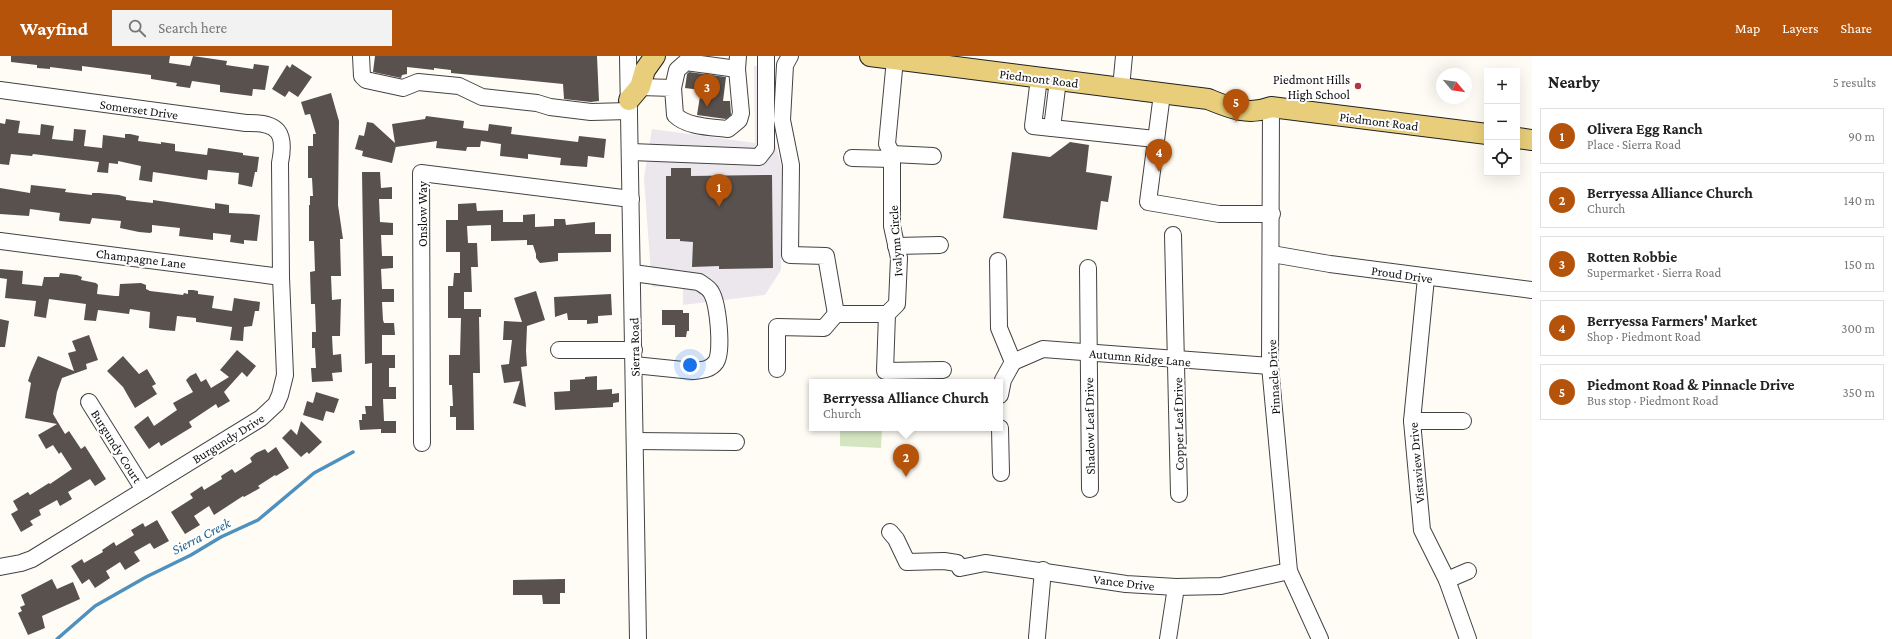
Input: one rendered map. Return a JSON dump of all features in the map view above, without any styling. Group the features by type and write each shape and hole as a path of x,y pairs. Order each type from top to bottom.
{"main road":[{"path":"633,100 645,70 655,56"},
{"name":"Piedmont Road","path":"880,57 960,62 1048,79 1208,99 1234,109 1258,112 1271,107 1484,134"},
{"path":"1520,138 1532,140"}],"street":[{"path":"361,56 362,76 366,80 403,88 418,82 459,86 482,96 591,112 673,88"},
{"name":"Sierra Road","path":"628,56 633,100 631,152 638,639"},
{"path":"631,152 759,157 766,148 766,56"},
{"path":"790,56 785,65 782,120 791,165 790,255 826,256 836,314"},
{"path":"1121,88 1124,56"},
{"name":"Ivalynn Circle","path":"880,57 887,144 892,157 892,226 899,258 897,304 887,314"},
{"path":"686,62 738,62 741,113 739,120 728,129 692,123 679,119 675,115 673,88 677,70 686,62"},
{"path":"1048,79 1033,126 1155,139"},
{"path":"1048,79 1052,128"},
{"name":"Somerset Drive","path":"0,90 246,123 261,122 270,124 277,130"},
{"path":"1162,94 1148,202 1219,214 1272,214"},
{"name":"Pinnacle Drive","path":"1271,107 1272,254 1270,366 1289,571 1320,639"},
{"name":"Burgundy Drive","path":"0,567 21,563 32,559 261,418 276,404 282,390 285,375 281,277 280,163 283,147 282,138 277,130"},
{"path":"852,158 933,156"},
{"name":"Onslow Way","path":"422,443 422,173 632,199"},
{"name":"Copper Leaf Drive","path":"1173,235 1179,494"},
{"name":"Champagne Lane","path":"0,241 281,277"},
{"path":"896,246 940,245"},
{"name":"Proud Drive","path":"1272,254 1426,278 1532,290"},
{"path":"998,260 999,328 1013,362 1003,380"},
{"name":"Shadow Leaf Drive","path":"1088,268 1090,489"},
{"path":"559,350 634,357 693,371 709,368 716,361 719,348 715,300 706,286 699,282 633,273"},
{"name":"Vistaview Drive","path":"1426,278 1412,421 1422,530 1447,580 1468,639"},
{"path":"777,369 777,327 824,328 836,314 887,314 885,371 943,370"},
{"name":"Autumn Ridge Lane","path":"1013,362 1043,349 1270,366"},
{"name":"Burgundy Court","path":"89,402 144,490"},
{"path":"1412,421 1463,421"},
{"path":"1000,431 1001,473"},
{"path":"635,441 736,442"},
{"name":"Vance Drive","path":"890,532 896,539 907,562 944,561 957,563 960,568 985,563 1043,570 1126,584 1176,587 1221,586 1289,571"},
{"path":"1037,637 1043,570"},
{"path":"1447,580 1468,571"},
{"path":"1168,639 1176,587"}],"shaded area":[{"path":"754,66 774,68 775,143 783,172 781,270 765,295 683,305 683,287 652,287 644,178 652,129 755,143"}],"green space":[{"path":"840,431 882,431 881,448 840,446"}],"building":[{"path":"11,56 170,56 169,63 190,66 193,56 227,61 226,65 253,69 254,64 269,66 265,90 253,89 252,96 220,92 220,85 192,81 190,88 176,86 177,83 151,79 151,75 82,66 82,71 50,67 50,69 37,68 37,65 11,62"},
{"path":"375,56 597,56 599,101 591,102 564,99 563,84 451,73 451,70 434,68 434,70 407,67 407,74 402,75 401,78 373,72"},
{"path":"292,64 312,77 298,97 289,91 285,97 272,89 287,65 290,68"},
{"path":"689,72 726,77 723,101 730,101 731,115 726,119 697,115 701,90 685,88 687,74"},
{"path":"331,93 339,121 338,205 343,239 340,239 341,276 331,276 332,300 341,299 340,336 332,336 333,355 341,354 342,372 332,373 333,381 312,382 311,368 316,368 315,348 312,348 312,332 316,332 315,304 311,304 310,272 315,271 314,241 309,241 309,205 310,196 313,196 312,178 308,178 308,146 313,146 313,134 316,134 310,114 305,115 301,102"},
{"path":"426,116 464,121 463,128 488,131 489,124 512,127 511,134 578,142 579,136 606,139 604,158 588,156 587,167 560,165 561,158 528,154 528,159 500,156 501,144 481,141 480,147 467,147 466,151 436,148 437,141 396,146 392,163 362,156 363,151 355,149 359,135 364,136 367,122 373,123 395,143 392,124 425,119"},
{"path":"6,119 20,121 18,133 40,135 41,124 54,126 52,139 73,141 74,129 86,130 84,146 102,148 103,135 125,138 125,134 130,134 139,136 138,141 175,144 175,151 207,155 208,148 243,153 243,155 259,157 257,172 255,172 252,187 238,184 239,173 208,170 207,180 153,172 152,182 139,180 141,166 118,161 118,164 109,163 108,173 97,172 99,162 33,154 32,156 11,154 9,165 0,164 0,123 5,124"},
{"path":"1070,142 1089,145 1086,172 1112,176 1108,202 1101,201 1097,230 1003,218 1012,152 1050,157"},
{"path":"671,168 691,168 691,176 772,175 773,268 719,269 719,266 692,267 693,242 680,241 680,239 666,239 666,176 671,176"},
{"path":"362,172 380,172 381,188 392,187 392,199 379,199 380,222 393,223 393,235 381,235 382,256 393,256 393,268 381,269 382,289 394,289 394,302 382,302 383,320 384,323 394,323 395,335 382,335 382,355 395,355 395,368 389,368 389,387 396,387 396,399 383,399 384,421 396,421 396,433 381,433 381,429 360,430 359,420 362,420 362,414 366,414 365,406 372,406 372,363 365,364"},
{"path":"31,185 66,189 65,192 92,195 92,193 99,193 119,195 126,197 126,200 153,203 153,200 215,209 215,203 229,205 229,213 260,215 257,241 244,240 244,244 230,242 231,235 213,233 213,240 179,236 180,228 152,225 152,232 139,232 120,228 121,221 92,218 90,224 60,221 60,213 30,209 29,216 0,214 0,188 30,193"},
{"path":"476,203 477,211 503,210 503,222 523,222 523,215 535,214 535,227 554,226 554,219 565,219 566,225 595,222 595,234 611,234 611,252 558,253 558,261 540,263 536,258 533,245 527,245 527,240 491,241 491,225 467,226 468,243 477,243 478,267 471,267 472,292 464,292 464,309 481,309 481,317 479,317 480,373 473,373 474,430 456,430 456,417 450,417 450,406 453,406 452,385 449,385 449,355 460,355 461,318 448,318 448,286 453,286 454,273 460,273 460,252 446,252 446,220 458,220 458,204"},
{"path":"0,269 23,271 22,284 42,286 44,277 59,277 60,273 77,275 82,277 81,280 96,283 98,285 97,294 119,296 120,284 141,283 146,285 146,289 150,291 183,295 184,293 188,294 188,290 193,290 198,291 198,294 214,296 212,308 232,311 234,298 260,302 259,311 255,311 252,326 244,327 243,341 230,340 232,327 196,322 196,318 177,316 175,331 149,328 150,312 130,309 129,314 98,310 96,321 84,320 86,304 49,299 46,318 34,316 36,301 5,298 7,279 0,278"},
{"path":"536,291 545,320 527,326 527,366 521,367 526,407 513,403 520,381 504,383 501,365 509,364 512,340 503,340 504,321 522,322 514,298"},
{"path":"611,294 612,315 598,316 598,323 587,324 587,320 568,320 567,313 555,317 554,297"},
{"path":"662,310 683,310 683,313 689,313 689,331 687,331 686,337 675,337 675,325 662,325"},
{"path":"0,319 9,321 5,347 0,347"},
{"path":"89,335 98,360 86,364 87,369 62,378 57,392 53,414 65,434 69,431 81,449 85,446 106,479 95,486 90,479 68,492 72,499 60,506 57,500 39,510 41,515 30,521 33,525 21,532 11,514 18,510 13,501 28,492 30,495 72,469 61,452 59,454 53,445 46,449 38,435 57,424 25,418 31,383 28,381 31,372 38,356 74,371 68,353 76,351 72,341"},
{"path":"237,350 256,366 247,377 242,372 224,392 230,401 218,408 216,404 189,422 192,427 161,446 159,442 149,449 134,427 148,416 154,426 177,410 173,403 193,392 186,380 190,376 196,373 201,382 206,379 211,388 229,377 220,370"},
{"path":"123,356 139,374 147,369 156,384 152,386 157,394 135,408 123,387 107,371"},
{"path":"597,376 597,390 612,389 612,394 619,393 619,402 613,403 613,407 555,410 554,392 570,391 570,380 585,379 585,377"},
{"path":"316,392 339,399 334,413 326,411 323,421 303,415 307,401 313,403"},
{"path":"301,421 322,442 309,454 307,452 301,457 282,438 291,429 297,435"},
{"path":"276,447 289,468 258,486 260,488 244,497 243,496 214,515 209,506 194,516 200,525 185,534 171,512 193,498 190,494 202,486 204,490 222,479 221,476 232,469 235,473 252,462 250,458 256,453 265,449 268,453"},
{"path":"157,520 169,541 154,549 150,543 134,552 140,561 125,570 120,562 106,571 110,578 95,588 89,579 82,584 71,566 82,559 84,563 103,552 102,550 114,542 116,546 134,535 131,530 143,523 145,527"},
{"path":"52,579 57,589 73,582 80,599 42,616 45,628 28,635 18,613 22,611 20,607 25,605 21,595"},
{"path":"565,579 565,593 560,593 560,604 543,604 542,595 513,595 513,580"}],"waterway":[{"name":"Sierra Creek","path":"57,639 95,606 146,577 191,555 221,537 258,520 314,473 353,452"}],"place":[{"name":"Piedmont Hills High School","path":"1358,86"},
{"name":"Rotten Robbie","path":"707,107"},
{"name":"Piedmont Road & Pinnacle Drive","path":"1236,122"},
{"name":"Berryessa Farmers' Market","path":"1159,172"},
{"name":"Olivera Egg Ranch","path":"719,207"},
{"name":"Berryessa Alliance Church","path":"906,477"}]}
